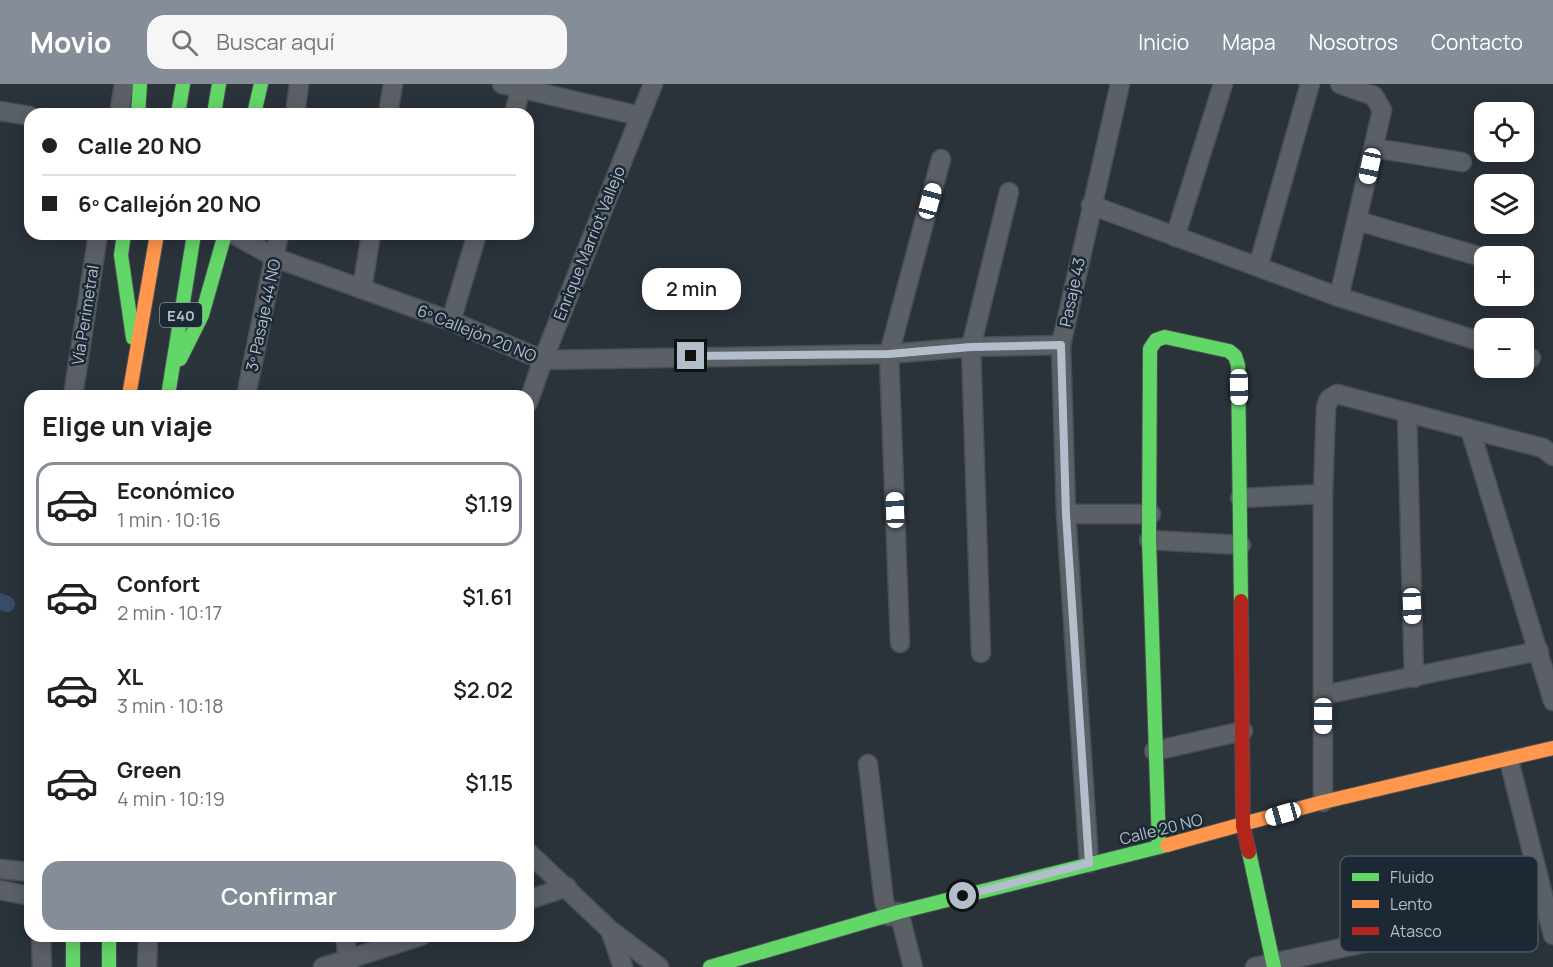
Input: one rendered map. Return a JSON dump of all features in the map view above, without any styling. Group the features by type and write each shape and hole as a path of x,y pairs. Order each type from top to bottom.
{"main road":[{"path":"138,108 140,84"},
{"path":"179,108 183,84"},
{"path":"215,108 219,84"},
{"path":"255,108 261,84"},
{"name":"Vía Perimetral","path":"123,240 122,255 135,359"},
{"name":"Vía Perimetral","path":"130,390 156,240"},
{"name":"E40","path":"169,390 193,240"},
{"path":"171,376 202,315 223,240"},
{"path":"1159,846 1154,751 1149,540 1151,514 1150,349 1156,340 1165,337 1229,351 1235,356 1238,365 1244,731 1243,826 1274,965"},
{"name":"Calle 20 NO","path":"710,967 894,914 1243,826 1323,802 1553,748"},
{"path":"73,942 73,967"},
{"path":"109,942 109,967"}],"street":[{"path":"119,108 124,84"},
{"path":"296,108 299,84"},
{"path":"389,108 393,84"},
{"path":"502,84 640,116"},
{"name":"Pasaje 43","path":"1089,863 1066,514 1061,345 1120,84"},
{"path":"1175,237 1223,84"},
{"path":"1258,267 1310,84"},
{"path":"1339,297 1382,110 1374,96 1341,84"},
{"name":"Enrique Marriot Vallejo","path":"533,390 652,86"},
{"path":"516,108 522,87"},
{"path":"0,111 24,115"},
{"path":"1374,148 1462,162"},
{"path":"900,643 889,354 941,159"},
{"path":"981,653 971,347 1009,192"},
{"path":"1091,206 1339,297 1474,340"},
{"path":"1358,221 1474,255"},
{"name":"Vía Perimetral","path":"74,390 98,240"},
{"name":"6º Callejón 20 NO","path":"243,240 276,258 451,321 543,360 889,354 971,347 1061,345"},
{"name":"3º Pasaje 44 NO","path":"247,390 278,240"},
{"path":"362,289 370,240"},
{"path":"451,321 475,240"},
{"path":"1323,802 1323,494 1326,407 1329,399 1337,394 1543,448 1553,456"},
{"path":"1407,413 1414,678"},
{"path":"1470,429 1539,651 1549,670 1553,701"},
{"path":"1240,498 1323,494"},
{"path":"1066,514 1151,514"},
{"path":"1149,540 1240,545"},
{"path":"1323,695 1539,651"},
{"path":"1154,751 1244,731"},
{"path":"1509,760 1533,856"},
{"path":"868,764 884,901 894,914 913,967"},
{"path":"534,857 610,930 659,967"},
{"path":"0,869 24,871"},
{"path":"1538,875 1552,928"},
{"path":"534,898 567,887"},
{"path":"0,890 24,895"},
{"path":"1538,905 1545,903"},
{"path":"610,930 623,967"},
{"path":"40,942 42,967"},
{"path":"147,967 148,942"},
{"path":"346,942 349,964"},
{"path":"323,967 349,964 406,942"},
{"path":"1255,967 1340,950"}],"waterway":[{"path":"0,601 7,604"}],"traffic: fast":[{"path":"138,108 140,84"},
{"path":"179,108 183,84"},
{"path":"215,108 219,84"},
{"path":"255,108 261,84"},
{"path":"123,240 121,255 133,338"},
{"path":"169,390 193,240"},
{"path":"180,359 202,315 223,240"},
{"path":"1159,846 1149,540 1150,349 1156,340 1165,337 1229,351 1235,356 1238,365 1241,601"},
{"path":"710,967 899,912 1167,845"},
{"path":"1249,852 1274,967"},
{"path":"73,942 73,967"},
{"path":"109,942 109,967"}],"traffic: slow":[{"path":"130,390 156,240"},
{"path":"1167,845 1323,802 1553,748"}],"traffic: jam":[{"path":"1241,601 1243,826 1249,852"}],"route":[{"path":"691,356 889,354 971,347 1061,345 1066,514 1089,863 963,896"}]}
